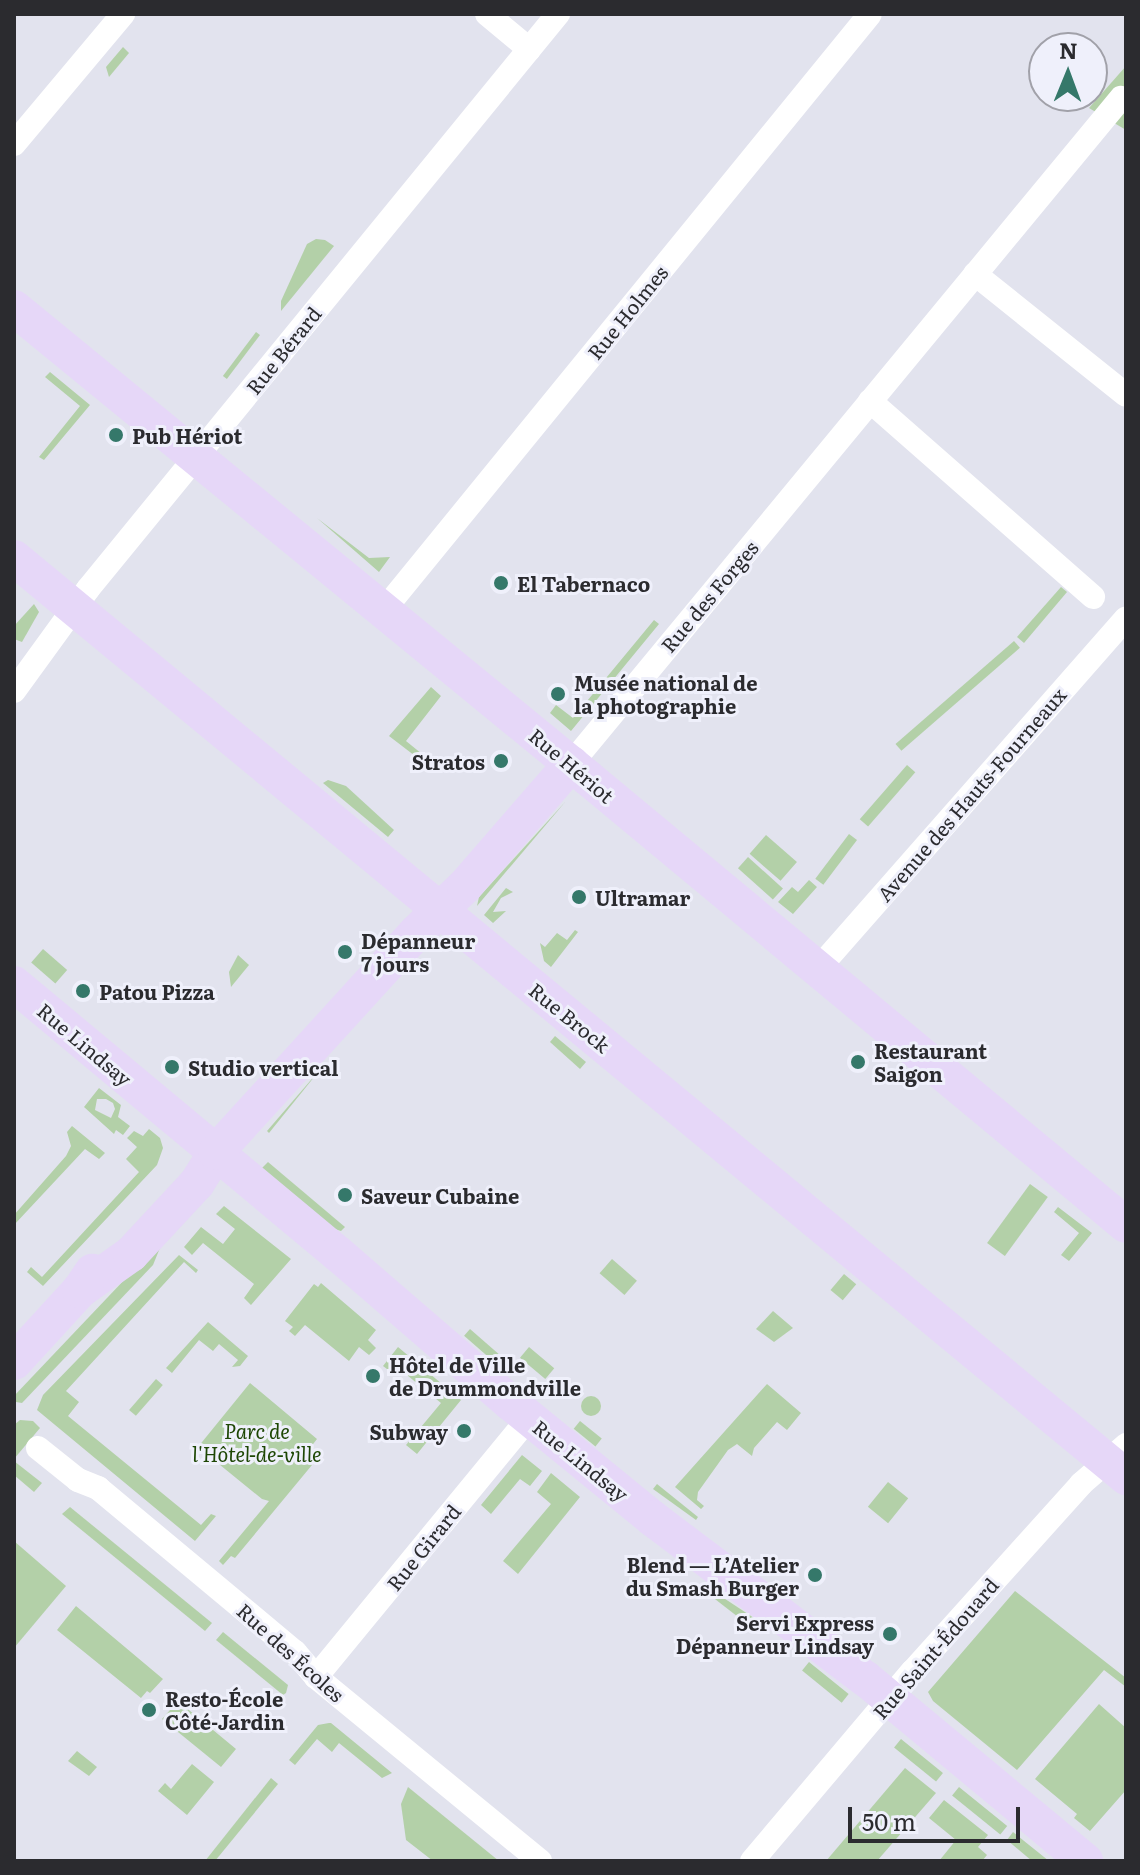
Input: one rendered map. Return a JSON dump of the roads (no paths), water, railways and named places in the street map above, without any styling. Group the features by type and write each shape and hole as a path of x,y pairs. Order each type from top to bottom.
{"street":[{"path":"14,144 123,14"},
{"path":"487,14 529,49"},
{"name":"Rue Bérard","path":"14,691 74,607 558,14"},
{"name":"Rue Holmes","path":"383,611 870,14"},
{"name":"Rue des Forges","path":"14,1362 80,1290 131,1254 197,1183 216,1152 440,911 571,764 1121,98"},
{"path":"975,274 1126,395"},
{"name":"Rue Hériot","path":"14,308 571,764 1126,1225"},
{"path":"870,401 1093,597"},
{"name":"Rue Brock","path":"14,558 440,911 1120,1461"},
{"name":"Avenue des Hauts-Fourneaux","path":"817,970 1126,618"},
{"name":"Rue Lindsay","path":"14,984 529,1418 643,1511 890,1698 1085,1861"},
{"name":"Rue Girard","path":"316,1677 529,1418"},
{"name":"Rue des Écoles","path":"38,1448 78,1480 110,1498 295,1652 316,1677 540,1861"},
{"name":"Rue Saint-Édouard","path":"752,1861 890,1698 1081,1484 1120,1461"}],"place":[{"name":"Pub Hériot","path":"116,435"},
{"name":"El Tabernaco","path":"501,583"},
{"name":"Musée national de la photographie","path":"558,694"},
{"name":"Stratos","path":"501,761"},
{"name":"Ultramar","path":"579,897"},
{"name":"Dépanneur 7 jours","path":"345,952"},
{"name":"Patou Pizza","path":"83,991"},
{"name":"Restaurant Saigon","path":"858,1062"},
{"name":"Studio vertical","path":"172,1067"},
{"name":"Saveur Cubaine","path":"345,1195"},
{"name":"Hôtel de Ville de Drummondville","path":"373,1376"},
{"name":"Subway","path":"464,1431"},
{"name":"Blend — L’Atelier du Smash Burger","path":"815,1575"},
{"name":"Servi Express Dépanneur Lindsay","path":"890,1634"},
{"name":"Resto-École Côté-Jardin","path":"149,1710"}],"park label":[{"name":"Parc de l'Hôtel-de-ville","path":"257,1442"}]}
